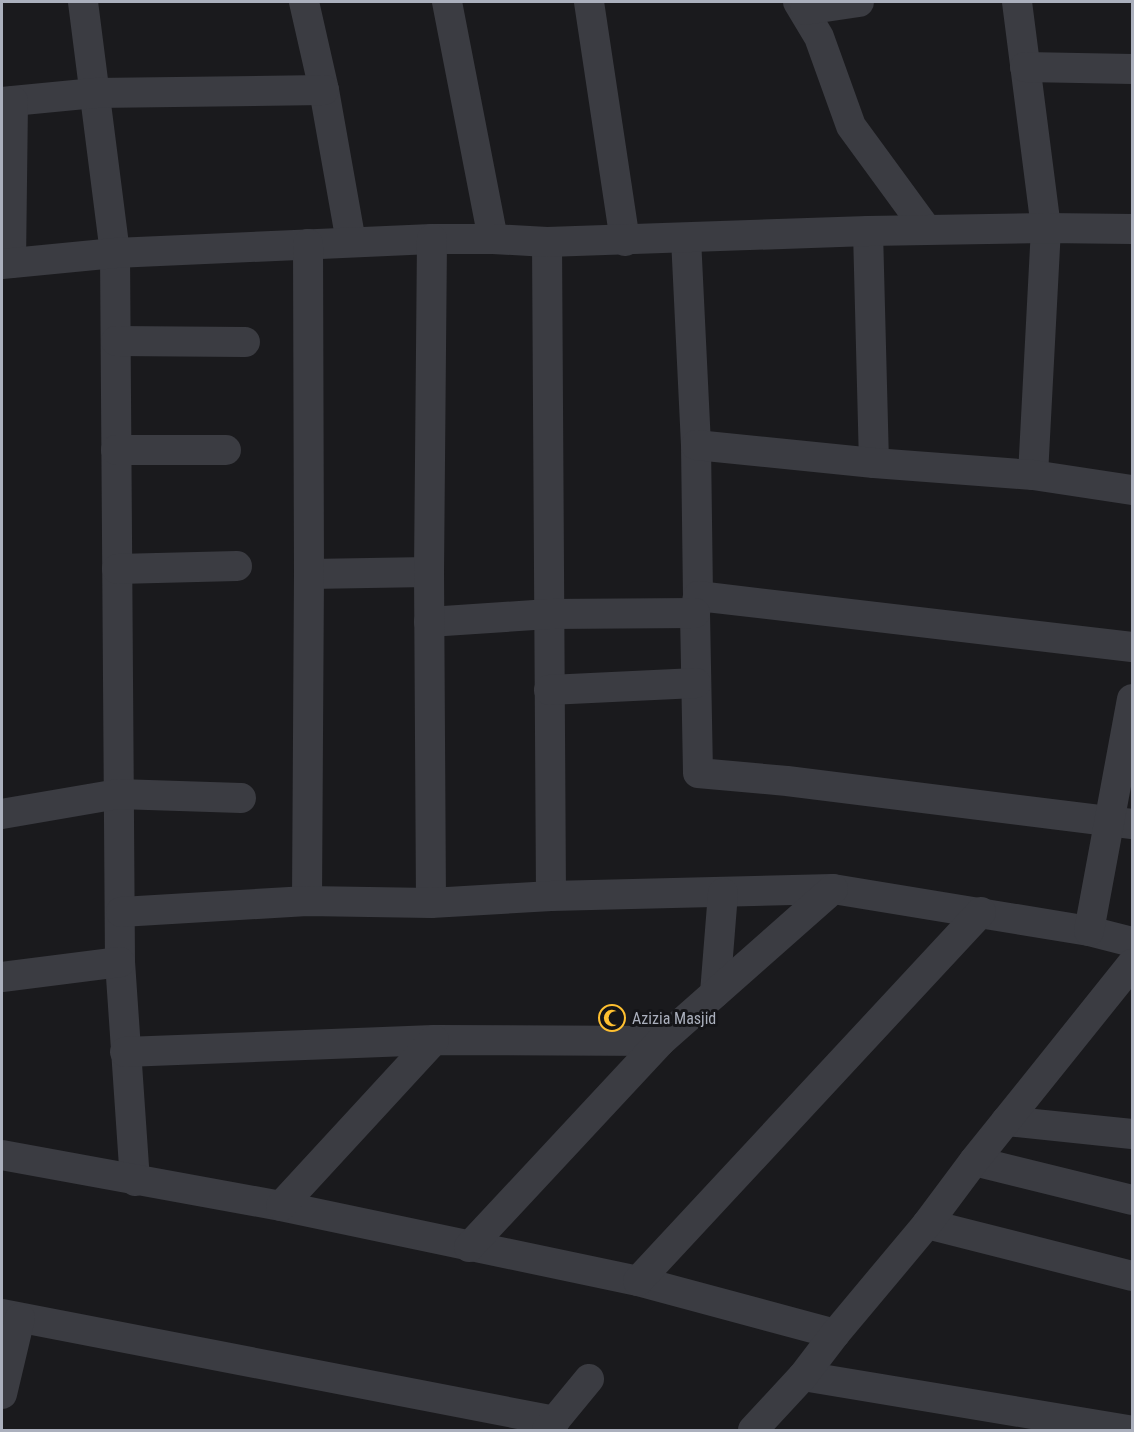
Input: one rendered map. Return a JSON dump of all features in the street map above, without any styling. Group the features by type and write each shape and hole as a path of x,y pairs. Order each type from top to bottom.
{"street":[{"path":"83,2 115,253 120,962 135,1181"},
{"path":"304,2 324,90 351,242"},
{"path":"447,2 493,238"},
{"path":"589,2 625,241"},
{"path":"859,2 801,6 819,37 851,126 927,230"},
{"path":"1017,2 1046,228 1033,475"},
{"path":"1025,67 1132,69"},
{"path":"324,90 95,93 8,101 6,263 115,253 432,239 493,238 547,242 625,241 868,231 1132,229"},
{"path":"868,231 874,463"},
{"path":"686,238 696,445 698,773 787,781 1122,823"},
{"path":"431,903 429,572 432,239"},
{"path":"547,242 551,896"},
{"path":"307,902 308,244"},
{"path":"116,341 245,342"},
{"path":"696,445 874,463 1033,475 1132,490"},
{"path":"116,450 226,450"},
{"path":"117,569 237,566"},
{"path":"309,574 429,572"},
{"path":"429,622 696,604 1132,647"},
{"path":"549,690 696,683"},
{"path":"1089,931 1122,823 1132,699"},
{"path":"2,814 118,794 242,798"},
{"path":"121,912 307,902 431,903 551,896 833,889 1089,931 1132,942"},
{"path":"469,1247 661,1041 833,889"},
{"path":"715,993 723,893"},
{"path":"638,1281 981,912"},
{"path":"2,977 120,962"},
{"path":"753,1431 803,1376 927,1224 974,1161 1132,964"},
{"path":"125,1052 434,1040 661,1041"},
{"path":"281,1206 434,1040"},
{"path":"1006,1121 1132,1134"},
{"path":"2,1155 281,1206 638,1281 835,1334"},
{"path":"974,1161 1132,1200"},
{"path":"927,1224 1132,1276"},
{"path":"2,1394 11,1316 551,1426 588,1379"},
{"path":"803,1376 1128,1431"}],"place":[{"name":"Azizia Masjid","path":"612,1018"}]}
